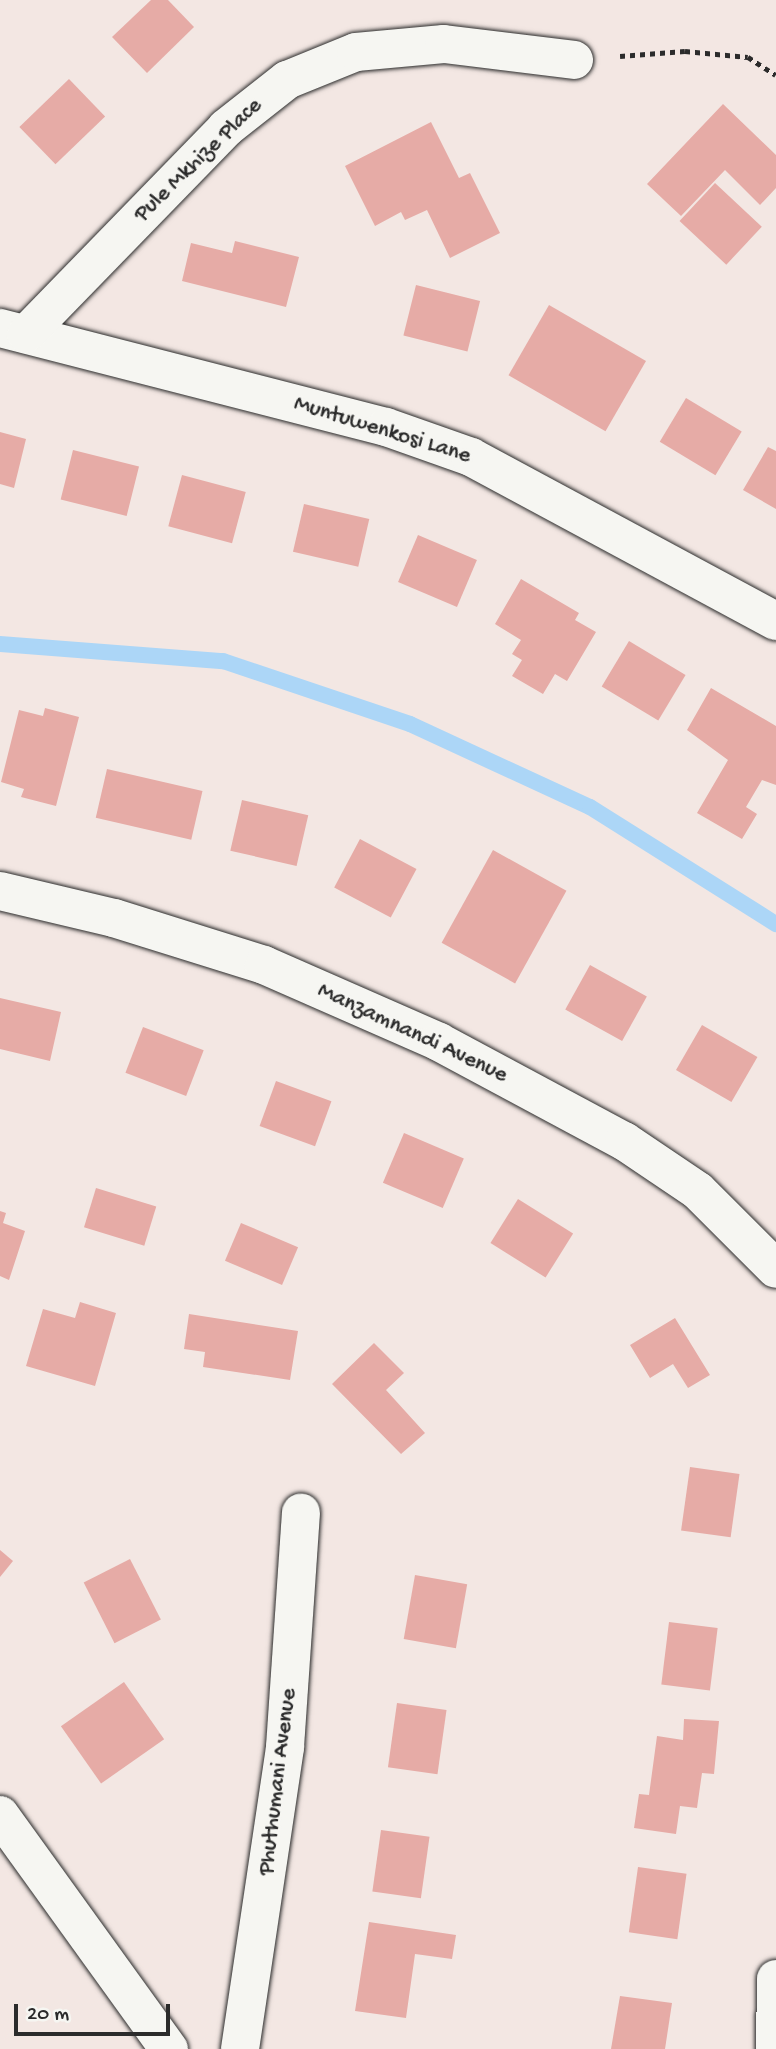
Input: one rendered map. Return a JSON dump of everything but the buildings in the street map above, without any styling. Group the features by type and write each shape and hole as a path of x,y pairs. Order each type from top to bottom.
{"street":[{"name":"Pule Mkhize Place","path":"13,331 226,128 287,80 356,52 444,44 574,60"},
{"name":"Muntuwenkosi Lane","path":"13,331 386,427 471,457 776,621"},
{"name":"Manzamnandi Avenue","path":"0,891 114,918 264,965 439,1042 624,1141 698,1191 776,1269"},
{"name":"Phuthumani Avenue","path":"240,2049 285,1747 302,1513"},
{"path":"0,1815 169,2049"},
{"path":"775,2049 776,1979"}],"path":[{"path":"574,60 685,51 748,57 776,75"}],"waterway":[{"path":"0,644 223,661 410,724 590,807 776,924"}]}
